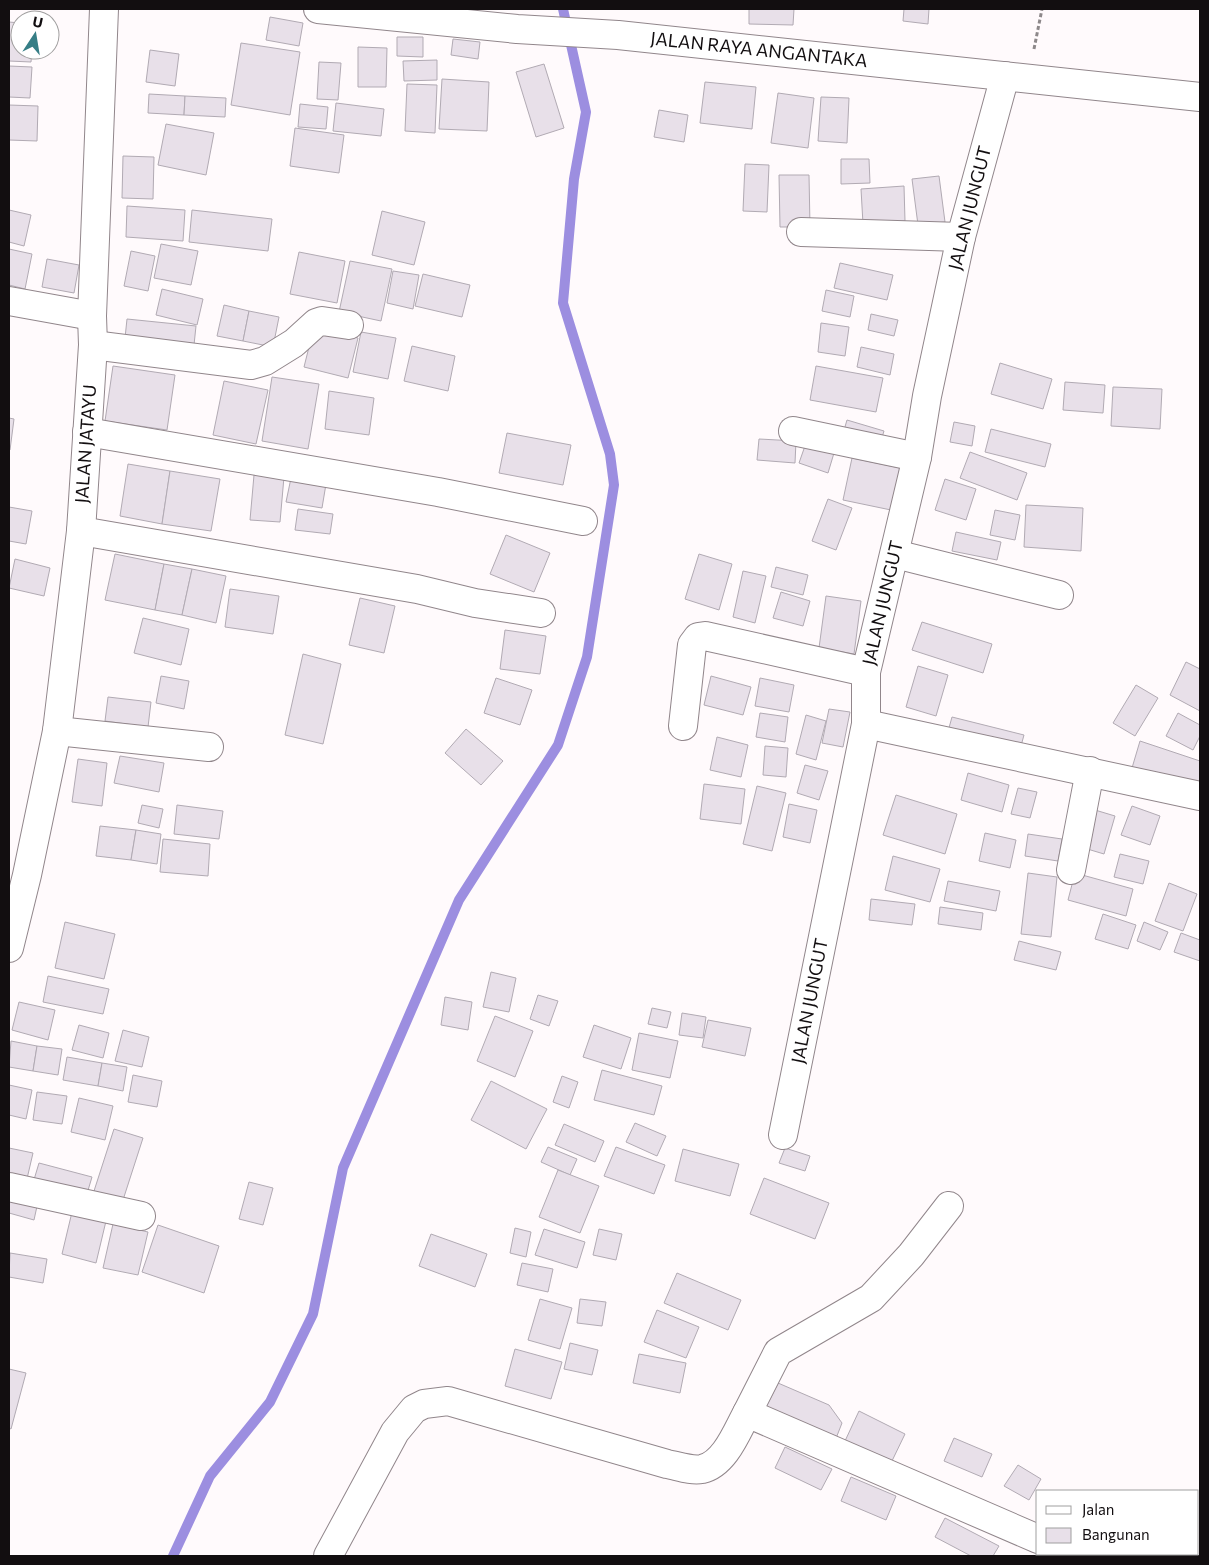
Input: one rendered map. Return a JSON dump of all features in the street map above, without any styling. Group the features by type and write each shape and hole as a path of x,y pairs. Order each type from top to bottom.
{"street":[{"name":"JALAN JATAYU","path":"9,948 18,873 56,731 81,531 86,432 94,345 92,316 104,9"},
{"name":"JALAN RAYA ANGANTAKA","path":"318,9 517,29 618,35 1200,97"},
{"name":"JALAN JUNGUT","path":"783,1135 866,724 866,672 917,457 927,396 961,237 1016,78"},
{"path":"801,232 961,237"},
{"path":"9,301 92,316"},
{"path":"94,345 251,365 265,361 294,343 316,323 322,321 349,325"},
{"path":"793,431 917,457"},
{"path":"86,432 457,496 583,521"},
{"path":"81,531 417,589 475,603 541,612"},
{"path":"895,554 1059,595"},
{"path":"684,726 692,645 698,637 711,638 866,672"},
{"path":"866,724 1200,796"},
{"path":"56,731 209,747"},
{"path":"1071,870 1090,771"},
{"path":"9,1187 141,1216"},
{"path":"328,1556 394,1432 414,1410 424,1404 448,1400 667,1464 702,1469 716,1462 729,1446 778,1352 871,1298 911,1255 949,1206"},
{"path":"747,1413 1036,1538"}],"path":[{"path":"1016,78 1042,9"}],"building":[{"path":"749,9 794,9 793,25 749,24"},
{"path":"904,9 929,9 928,24 903,21"},
{"path":"270,17 303,23 299,46 266,40"},
{"path":"9,22 10,60 31,60 31,62 9,61"},
{"path":"397,37 423,37 423,57 397,56"},
{"path":"453,39 480,42 478,59 451,55"},
{"path":"241,43 300,52 290,115 231,105"},
{"path":"358,47 387,48 386,87 358,87"},
{"path":"150,50 179,54 175,86 146,82"},
{"path":"437,60 437,80 404,81 403,61"},
{"path":"319,62 341,63 338,100 317,99"},
{"path":"544,64 564,128 536,137 516,72"},
{"path":"9,66 32,67 30,98 9,97"},
{"path":"442,79 489,82 487,131 439,129"},
{"path":"705,82 756,87 752,129 700,123"},
{"path":"407,84 437,85 435,133 405,131"},
{"path":"778,93 814,98 808,148 771,143"},
{"path":"149,94 185,96 184,115 148,113"},
{"path":"185,96 226,98 225,117 184,115"},
{"path":"821,97 849,98 847,143 818,141"},
{"path":"336,103 384,109 381,136 333,131"},
{"path":"300,104 328,107 326,129 298,127"},
{"path":"9,105 38,106 37,141 9,140"},
{"path":"659,110 688,115 684,142 654,137"},
{"path":"166,124 214,133 206,175 158,165"},
{"path":"295,128 344,135 339,173 290,166"},
{"path":"123,156 154,157 153,199 122,198"},
{"path":"841,159 869,159 870,183 841,184"},
{"path":"745,164 769,165 767,212 743,211"},
{"path":"779,175 809,175 810,227 780,227"},
{"path":"939,176 945,222 918,225 912,179"},
{"path":"904,186 905,221 863,224 861,189"},
{"path":"127,206 185,210 183,241 126,237"},
{"path":"9,210 31,215 24,246 9,242"},
{"path":"192,210 272,219 268,251 189,242"},
{"path":"382,211 425,222 414,265 372,255"},
{"path":"161,244 198,251 191,285 154,278"},
{"path":"9,249 32,254 25,289 9,285"},
{"path":"131,251 155,256 148,291 124,286"},
{"path":"299,252 345,261 337,303 290,294"},
{"path":"47,259 79,265 74,293 42,287"},
{"path":"350,261 392,269 381,321 339,312"},
{"path":"840,263 893,275 887,300 834,288"},
{"path":"393,271 419,275 413,309 387,303"},
{"path":"423,274 470,285 462,317 415,306"},
{"path":"162,289 203,299 197,325 156,315"},
{"path":"826,290 854,296 850,317 822,311"},
{"path":"224,305 249,311 243,341 217,336"},
{"path":"249,311 279,317 273,347 243,341"},
{"path":"871,314 898,320 894,336 868,330"},
{"path":"127,319 196,326 194,345 125,338"},
{"path":"821,323 849,327 845,356 818,352"},
{"path":"314,327 358,338 348,378 304,367"},
{"path":"361,332 396,338 388,379 353,372"},
{"path":"412,346 455,356 448,391 404,381"},
{"path":"861,347 894,354 890,375 857,367"},
{"path":"1000,363 1052,379 1043,409 991,394"},
{"path":"113,366 175,375 167,430 105,421"},
{"path":"816,366 883,378 876,412 810,400"},
{"path":"272,377 319,384 308,449 262,441"},
{"path":"224,381 268,390 256,444 213,435"},
{"path":"1065,382 1105,385 1103,413 1063,410"},
{"path":"1113,387 1162,389 1160,429 1111,426"},
{"path":"329,391 374,398 369,435 325,429"},
{"path":"9,418 14,419 10,450 9,450"},
{"path":"847,420 884,431 879,447 842,437"},
{"path":"954,422 975,426 972,446 950,442"},
{"path":"991,429 1051,444 1045,467 985,452"},
{"path":"507,433 571,445 563,485 499,473"},
{"path":"759,439 796,441 795,463 757,460"},
{"path":"806,443 834,453 828,473 799,463"},
{"path":"970,452 1027,473 1017,500 960,478"},
{"path":"852,458 900,468 891,510 843,500"},
{"path":"128,464 170,471 162,524 120,516"},
{"path":"170,471 220,479 211,531 162,524"},
{"path":"254,475 284,477 280,522 250,520"},
{"path":"291,478 326,484 322,508 286,502"},
{"path":"945,479 976,489 966,520 935,510"},
{"path":"828,499 852,508 836,550 812,541"},
{"path":"1026,505 1083,508 1081,551 1024,547"},
{"path":"9,507 32,511 26,544 9,541"},
{"path":"298,509 333,514 330,534 295,530"},
{"path":"995,510 1020,515 1015,540 990,535"},
{"path":"956,532 1001,542 997,560 952,551"},
{"path":"506,535 550,553 534,592 490,574"},
{"path":"115,554 164,564 155,610 105,600"},
{"path":"699,554 732,564 719,610 685,599"},
{"path":"15,559 50,568 44,596 9,588"},
{"path":"164,564 192,569 182,615 155,610"},
{"path":"776,567 808,575 803,595 771,587"},
{"path":"192,569 226,576 216,623 182,615"},
{"path":"743,571 766,576 755,623 733,617"},
{"path":"230,589 279,596 273,634 225,627"},
{"path":"781,592 810,601 803,626 773,618"},
{"path":"826,596 861,601 854,654 819,648"},
{"path":"360,598 395,606 384,653 349,645"},
{"path":"143,618 189,629 181,665 134,653"},
{"path":"922,622 992,644 983,673 912,650"},
{"path":"505,630 546,636 540,674 500,669"},
{"path":"303,654 341,664 323,744 285,735"},
{"path":"1186,662 1200,669 1200,711 1170,695"},
{"path":"918,666 948,675 936,716 906,707"},
{"path":"161,676 189,681 184,709 156,703"},
{"path":"711,676 751,687 743,715 704,705"},
{"path":"496,678 532,690 520,725 484,713"},
{"path":"760,678 794,685 789,712 755,706"},
{"path":"1136,685 1158,698 1135,736 1113,723"},
{"path":"108,697 151,702 148,727 105,721"},
{"path":"829,709 850,712 843,747 822,743"},
{"path":"760,713 788,717 785,742 756,737"},
{"path":"1178,713 1200,725 1200,736 1193,750 1166,736"},
{"path":"806,715 826,721 816,760 796,754"},
{"path":"952,717 1024,735 1019,753 947,735"},
{"path":"466,729 503,761 481,785 445,753"},
{"path":"717,737 748,745 741,777 710,770"},
{"path":"1140,741 1200,761 1200,790 1132,768"},
{"path":"765,746 788,748 786,777 763,775"},
{"path":"120,756 164,763 159,792 114,783"},
{"path":"78,759 107,763 102,806 72,802"},
{"path":"805,765 828,771 819,800 797,793"},
{"path":"968,773 1009,785 1002,812 961,800"},
{"path":"704,784 745,789 741,824 700,819"},
{"path":"757,786 786,793 772,851 743,844"},
{"path":"1018,788 1037,792 1030,818 1011,814"},
{"path":"896,795 957,814 945,854 883,835"},
{"path":"789,804 817,810 810,843 783,837"},
{"path":"142,805 163,809 159,828 138,823"},
{"path":"177,805 223,811 219,839 174,834"},
{"path":"1132,806 1160,816 1150,845 1121,835"},
{"path":"1095,810 1115,816 1104,854 1084,848"},
{"path":"100,826 136,830 131,860 96,856"},
{"path":"136,830 161,834 157,864 131,860"},
{"path":"985,833 1016,840 1010,868 979,861"},
{"path":"1028,834 1062,839 1058,861 1025,856"},
{"path":"163,839 210,844 208,876 160,872"},
{"path":"1120,854 1149,861 1143,884 1114,877"},
{"path":"893,856 940,869 930,902 885,890"},
{"path":"1028,873 1057,877 1051,937 1021,934"},
{"path":"1075,873 1133,889 1126,916 1068,900"},
{"path":"948,881 1000,891 996,911 944,901"},
{"path":"1169,883 1197,894 1183,931 1155,921"},
{"path":"871,899 915,904 912,925 869,920"},
{"path":"940,907 983,913 981,930 938,924"},
{"path":"1103,914 1136,925 1128,949 1095,939"},
{"path":"65,922 115,934 104,979 55,968"},
{"path":"1144,922 1168,932 1160,950 1137,941"},
{"path":"1181,933 1200,940 1200,961 1174,952"},
{"path":"1019,941 1061,952 1056,970 1014,960"},
{"path":"491,972 516,978 509,1012 483,1007"},
{"path":"48,976 109,989 103,1014 43,1002"},
{"path":"538,995 558,1001 549,1026 530,1019"},
{"path":"445,997 472,1002 468,1030 441,1025"},
{"path":"19,1002 55,1010 48,1040 12,1030"},
{"path":"652,1008 671,1012 667,1028 648,1024"},
{"path":"682,1013 706,1017 703,1038 679,1035"},
{"path":"495,1016 533,1031 515,1077 477,1061"},
{"path":"708,1020 751,1028 745,1056 702,1047"},
{"path":"79,1025 109,1033 103,1058 72,1050"},
{"path":"594,1025 631,1038 621,1069 583,1057"},
{"path":"123,1030 149,1037 142,1067 115,1061"},
{"path":"639,1033 678,1041 670,1078 632,1070"},
{"path":"11,1041 37,1046 33,1071 9,1067"},
{"path":"37,1046 62,1049 58,1075 33,1071"},
{"path":"67,1057 102,1063 98,1086 63,1080"},
{"path":"102,1063 127,1067 123,1091 98,1086"},
{"path":"602,1070 662,1086 654,1115 594,1100"},
{"path":"133,1075 162,1081 157,1107 128,1102"},
{"path":"562,1076 578,1082 569,1108 553,1102"},
{"path":"491,1081 547,1109 526,1149 471,1120"},
{"path":"9,1085 32,1090 26,1119 9,1115"},
{"path":"37,1092 67,1096 62,1124 33,1120"},
{"path":"79,1098 113,1106 105,1140 71,1132"},
{"path":"635,1123 666,1136 657,1156 626,1142"},
{"path":"564,1124 604,1141 595,1162 555,1145"},
{"path":"114,1129 143,1138 123,1200 94,1191"},
{"path":"548,1147 577,1159 570,1175 541,1162"},
{"path":"616,1147 665,1165 654,1194 604,1176"},
{"path":"9,1148 33,1153 26,1183 9,1179"},
{"path":"785,1148 810,1156 805,1171 779,1163"},
{"path":"683,1149 739,1164 730,1196 675,1181"},
{"path":"39,1163 92,1177 86,1197 33,1183"},
{"path":"558,1170 599,1186 580,1233 539,1217"},
{"path":"764,1178 829,1203 815,1239 750,1214"},
{"path":"249,1182 273,1188 263,1225 239,1219"},
{"path":"9,1189 39,1197 34,1220 9,1213"},
{"path":"72,1212 106,1221 96,1263 62,1254"},
{"path":"113,1224 148,1232 138,1275 103,1268"},
{"path":"158,1225 219,1246 204,1293 142,1272"},
{"path":"515,1228 531,1232 526,1257 510,1253"},
{"path":"544,1229 585,1242 577,1268 535,1255"},
{"path":"599,1229 622,1234 616,1260 593,1255"},
{"path":"431,1234 487,1254 475,1287 419,1266"},
{"path":"10,1253 47,1259 43,1283 9,1277"},
{"path":"522,1263 553,1269 548,1292 517,1285"},
{"path":"677,1273 741,1300 728,1330 664,1303"},
{"path":"540,1299 572,1308 560,1349 528,1340"},
{"path":"580,1299 606,1302 602,1326 577,1323"},
{"path":"657,1310 699,1327 686,1358 644,1342"},
{"path":"570,1343 598,1350 592,1375 564,1369"},
{"path":"515,1349 562,1362 551,1399 505,1386"},
{"path":"639,1354 686,1363 680,1393 633,1383"},
{"path":"9,1369 26,1373 11,1429 9,1428"},
{"path":"778,1383 829,1405 842,1423 833,1446 766,1407"},
{"path":"859,1411 905,1434 891,1463 845,1441"},
{"path":"954,1438 992,1454 982,1477 944,1461"},
{"path":"785,1447 832,1469 821,1490 775,1468"},
{"path":"1018,1465 1041,1479 1029,1500 1004,1486"},
{"path":"851,1477 896,1496 886,1520 841,1501"},
{"path":"945,1518 999,1546 993,1556 971,1556 935,1537"}],"waterway":[{"path":"173,1556 210,1476 270,1402 313,1314 343,1168 459,900 558,745 587,657 614,485 610,454 563,303 574,179 586,112 563,9"}]}
